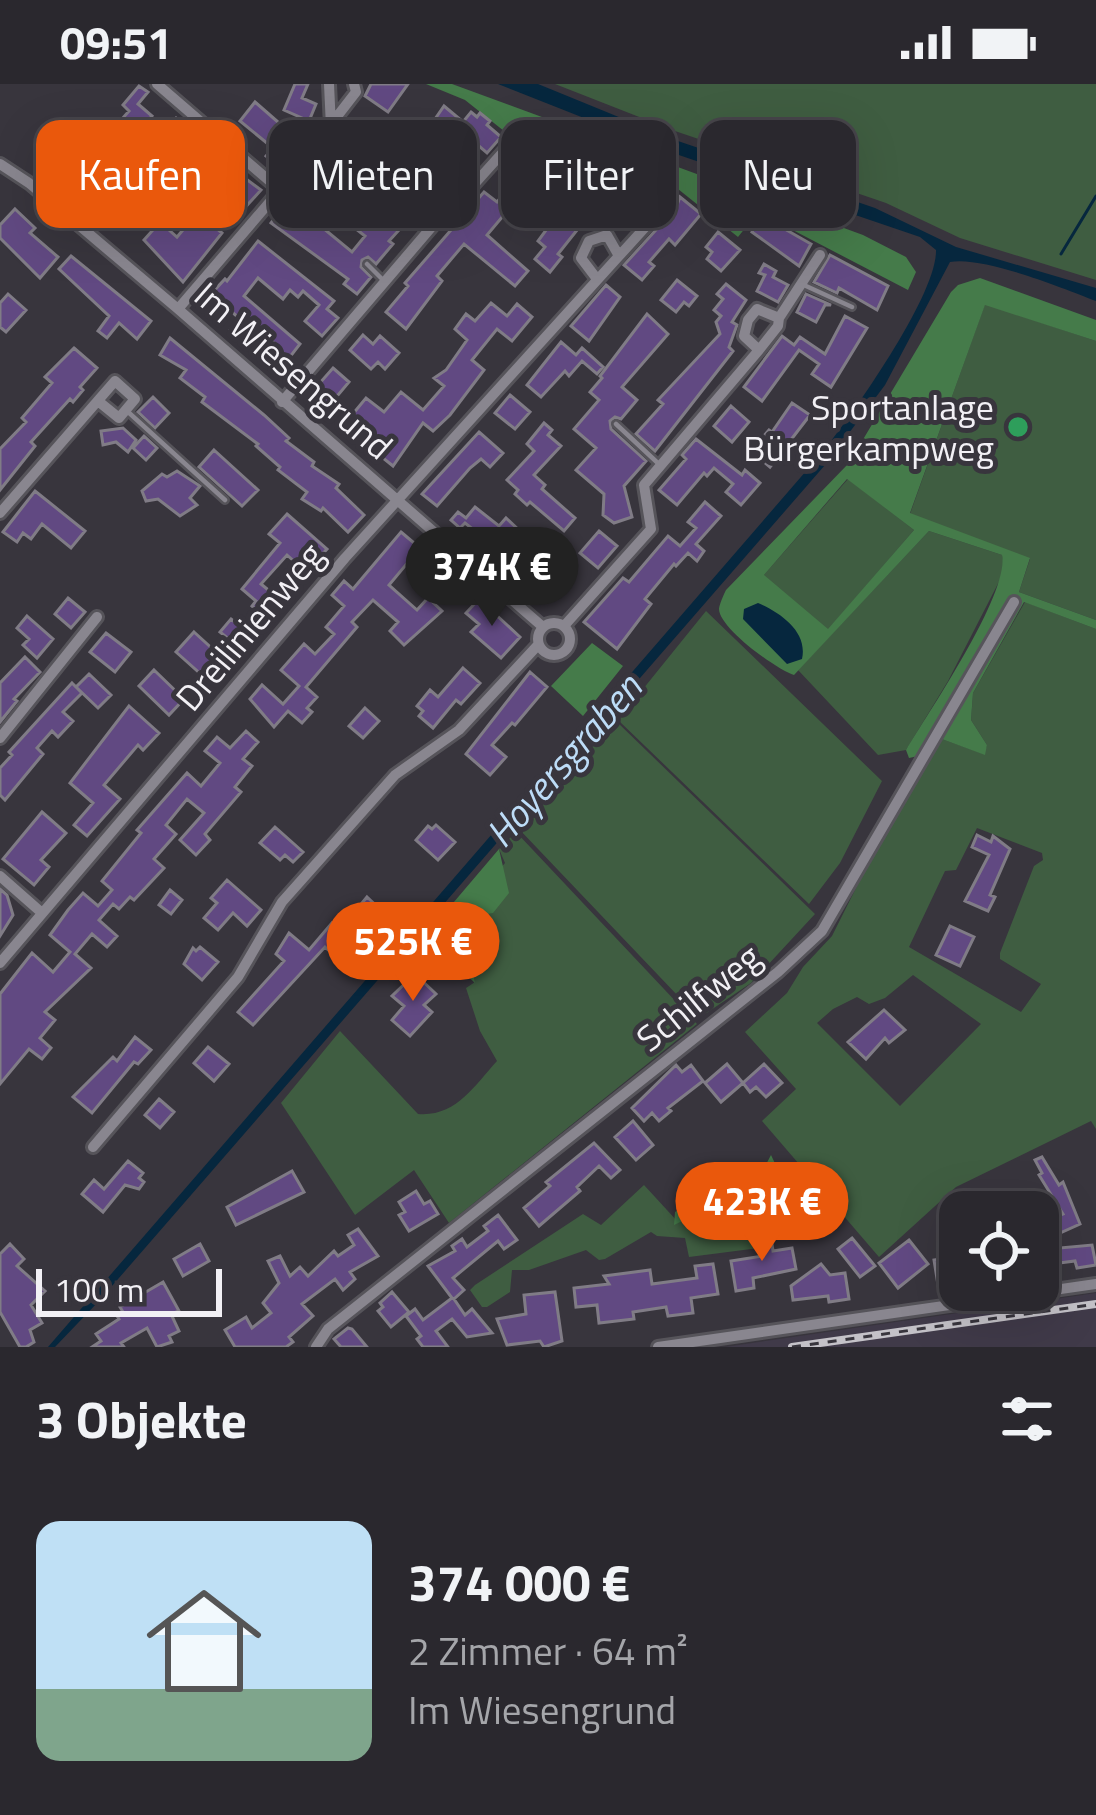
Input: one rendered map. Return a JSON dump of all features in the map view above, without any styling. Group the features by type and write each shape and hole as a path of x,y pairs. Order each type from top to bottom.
{"street":[{"path":"157,84 269,181"},
{"path":"328,84 331,120"},
{"path":"336,120 356,92 354,84"},
{"path":"477,181 501,154"},
{"name":"Im Wiesengrund","path":"0,164 29,182 178,309 543,627"},
{"path":"178,309 269,203"},
{"path":"282,402 431,228"},
{"name":"Dreilinienweg","path":"0,963 398,500 644,228"},
{"path":"597,279 581,258 589,241 608,235 619,256"},
{"path":"564,626 651,529 644,485 778,326 820,255"},
{"path":"759,350 744,336 748,320 757,309 779,318"},
{"path":"0,513 98,400 116,381 135,399 119,418 98,400"},
{"name":"Schilfweg","path":"316,1347 328,1329 778,972 822,932 1014,602"},
{"path":"0,738 97,617"},
{"path":"93,1147 238,977 282,902 395,775 459,730 538,644 543,627 551,623 564,626"},
{"path":"538,644 548,655 563,653 570,640 564,626"},
{"path":"0,876 42,913"},
{"path":"658,1347 1096,1284"}],"lane":[{"path":"367,264 386,282"},
{"path":"800,286 810,286 852,307"},
{"path":"126,410 225,500"},
{"path":"616,424 661,466"}],"shaded area":[{"path":"1096,1293 1096,1347 725,1347 972,1311 1059,1311 1059,1298"}],"green space":[{"path":"426,84 452,84 550,120 501,120 501,129 465,100"},
{"path":"555,84 1096,84 1096,280 960,238 856,193 856,120 700,120 700,140 676,131 676,120 647,120"},
{"path":"676,166 700,175 700,207 676,187"},
{"path":"789,228 844,228 906,257 916,272 908,290"},
{"path":"980,278 1096,320 1096,341 985,305 910,513 1030,558 1019,592 1096,620 1096,629 1024,602 973,693 971,720 987,745 985,755 939,738 923,755 909,758 906,750 981,624 1001,573 1002,555 929,531 794,675 738,637 719,609 726,590 849,463 958,285","holes":["847,479 914,530 828,629 764,575"]},
{"name":"Sportanlage Bürgerkampweg","path":"985,304 1096,341 1096,620 1019,592 1030,559 910,514"},
{"path":"848,479 914,530 828,630 763,576"},
{"path":"929,531 1002,555 1005,570 906,750 878,755 798,670"},
{"path":"1025,602 1096,629 1096,1129 1091,1121 952,1191 939,1191 939,1202 879,1257 762,1121 796,1089 745,1032 787,993 832,936 939,738 984,754 987,745 971,720 973,693","holes":["977,828 1042,853 1043,860 1034,866 1000,953 1000,959 1041,984 1021,1012 909,947 945,871 956,870","913,975 981,1024 900,1106 817,1023 857,997 869,1004 885,998"]},
{"path":"706,611 882,781 840,863 809,904 618,720"},
{"path":"592,643 623,666 583,716 551,686"},
{"path":"616,721 815,914 751,983 699,1018 518,828"},
{"path":"516,832 697,1024 449,1223 414,1170 355,1215 281,1103 340,1031 418,1114 443,1110 472,1090 497,1061 480,1031 466,988 475,982 469,941 471,903 505,863 499,849"},
{"path":"499,849 509,893 493,913 480,915 471,905 469,941 475,983 425,936"},
{"path":"771,1155 781,1176 755,1201 724,1201 674,1225 675,1212 735,1170 750,1183"},
{"path":"781,1173 779,1188 754,1208 759,1248 689,1257 685,1238 651,1232 605,1259 586,1250 529,1270 512,1270 510,1292 487,1307 470,1290 583,1214 601,1225 644,1185 678,1222 732,1197 753,1201"}],"water":[{"path":"498,84 538,84 626,120 589,120"},
{"path":"676,140 700,148 700,162 676,154"},
{"name":"Hoyersgraben","path":"856,202 956,247 1096,288 1096,301 1002,268 950,262 885,385 825,465 99,1301 55,1347 48,1347 826,448 892,352 923,295 936,250 920,237 856,215"},
{"path":"758,603 797,632 802,659 787,664 743,619 744,609"}],"building":[{"path":"295,84 308,84 302,98 316,104 309,120 284,110"},
{"path":"371,84 408,84 388,112 365,96"},
{"path":"139,86 148,92 138,104 152,116 121,120 129,111 123,105"},
{"path":"255,102 276,120 269,120 269,145 245,120 241,120"},
{"path":"444,106 461,120 434,120"},
{"path":"471,112 477,117 480,113 501,137 487,153 477,144 477,120 464,120"},
{"path":"245,178 261,190 245,208"},
{"path":"484,192 497,202 501,197 501,218 487,235 528,271 515,286 464,244 437,276 442,281 406,329 386,312 453,228 477,228 477,200"},
{"path":"680,197 700,215 675,245 669,239 649,262 654,266 642,280 624,265 658,228 676,228"},
{"path":"15,209 35,228 30,233 58,257 40,278 0,238 0,225"},
{"path":"155,228 167,228 177,237 185,228 216,228 222,233 183,282 144,240"},
{"path":"278,228 323,228 352,252 365,236 355,228 401,228 376,264 368,257 362,260 361,267 371,277 357,294 344,284 348,279"},
{"path":"548,228 579,228 550,272 535,259 545,247 538,241"},
{"path":"754,228 783,228 811,244 799,266 752,232"},
{"path":"718,232 740,250 721,271 707,259 712,252 706,247"},
{"path":"258,241 334,301 327,309 338,318 322,336 305,321 319,305 303,291 298,297 290,290 283,299 258,278 244,296 300,344 279,371 265,360 277,345 256,329 245,342 230,330 239,318 211,294"},
{"path":"830,255 888,286 877,310 839,288 837,293 814,282"},
{"path":"71,256 151,321 137,339 119,323 107,338 98,331 109,316 59,269"},
{"path":"764,264 776,271 773,277 788,285 778,302 757,291 765,275 759,273"},
{"path":"677,280 697,296 676,312 661,300"},
{"path":"726,284 746,300 732,322 737,325 729,347 733,351 655,451 636,434 663,404 658,400 720,334 716,322 721,316 714,310 723,299 717,294"},
{"path":"606,285 620,297 589,341 571,326"},
{"path":"8,294 26,310 6,332 0,327 0,303"},
{"path":"806,294 831,305 825,305 816,322 797,312"},
{"path":"491,303 507,316 517,304 532,317 512,341 497,329 472,360 484,370 450,415 433,431 423,423 393,466 378,454 384,445 368,432 360,441 342,427 366,398 384,412 401,392 423,410 444,386 434,378 446,370 467,340 455,329 466,314 475,321"},
{"path":"647,314 668,334 622,387 637,400 621,419 610,421 611,429 646,461 624,486 632,517 614,523 603,515 604,494 576,470 596,448 574,429 599,400 590,392 600,376"},
{"path":"845,316 867,328 831,387 812,374 819,364 799,350 762,401 744,387 782,336 794,345 800,337 825,354"},
{"path":"363,335 373,344 380,336 399,353 385,369 378,362 371,369 350,350"},
{"path":"170,338 264,415 289,438 286,441 314,462 312,466 339,484 336,488 364,515 348,532 323,508 302,499 307,492 278,470 258,444 202,402 205,397 180,378 186,370 160,355"},
{"path":"561,342 576,355 582,348 603,367 597,374 582,361 569,376 565,371 541,397 527,385"},
{"path":"74,348 97,368 73,402 70,399 31,442 35,446 0,490 0,449 26,422 22,418 52,383 45,377"},
{"path":"333,368 349,382 328,407 311,393"},
{"path":"510,395 530,412 515,429 495,413"},
{"path":"153,397 169,413 155,428 138,412"},
{"path":"792,403 810,415 770,467 751,451 772,432"},
{"path":"731,406 749,422 732,442 714,426"},
{"path":"544,423 552,430 548,435 561,446 534,475 545,485 542,489 575,518 564,531 530,502 527,505 507,480 534,451 527,444"},
{"path":"123,428 136,440 128,452 116,442 103,445 101,431"},
{"path":"479,432 503,453 490,467 481,459 437,506 422,494"},
{"path":"144,436 157,448 146,460 133,448"},
{"path":"696,439 742,475 745,470 760,483 741,505 726,492 733,484 714,468 677,505 659,490 686,459 682,455"},
{"path":"214,450 258,490 242,506 199,467"},
{"path":"177,471 200,486 190,498 197,505 180,516 158,499 146,501 142,491 162,474 167,477"},
{"path":"35,491 85,531 71,548 42,524 31,539 23,533 17,542 3,532"},
{"path":"705,502 721,516 696,544 704,551 697,561 688,553 674,564 645,599 651,604 617,649 584,622 623,578 629,582 668,536 680,546 696,528 688,522"},
{"path":"475,507 499,526 506,518 520,531 512,540 542,566 556,550 571,563 541,597 503,565 511,557 482,531 479,534 465,523 460,528 451,520 458,512 466,518"},
{"path":"287,514 327,549 306,572 287,555 261,584 278,598 263,616 252,606 256,601 242,589 280,543 269,534"},
{"path":"599,531 617,546 598,568 580,553"},
{"path":"401,532 420,548 389,585 417,610 428,598 442,611 404,645 390,631 398,622 373,600 352,622 357,627 306,687 317,697 307,708 312,712 302,723 288,711 274,727 250,699 262,685 283,704 299,686 281,670 304,644 315,654 334,634 326,627 344,606 332,595 344,581 353,589"},
{"path":"436,562 454,578 441,593 422,577"},
{"path":"68,598 85,612 71,628 55,614"},
{"path":"479,599 520,637 501,658 471,632 479,624 466,613"},
{"path":"27,616 53,639 37,658 23,645 29,639 17,628"},
{"path":"231,619 254,637 242,650 220,632"},
{"path":"194,632 229,664 212,684 176,652"},
{"path":"106,633 131,652 115,672 90,652"},
{"path":"25,657 40,672 0,722 0,683"},
{"path":"463,668 480,683 461,704 456,700 433,728 419,716 423,711 417,706 430,690 438,697"},
{"path":"154,670 184,699 169,715 139,686"},
{"path":"530,672 547,687 492,745 506,757 490,775 466,754"},
{"path":"89,674 111,695 98,708 76,687"},
{"path":"72,683 82,693 63,712 73,721 58,737 52,731 37,748 43,754 5,800 0,795 0,768 12,755 9,752"},
{"path":"129,706 159,733 143,750 138,745 104,785 120,799 87,836 74,825 93,803 70,783"},
{"path":"365,708 379,721 363,738 349,726"},
{"path":"246,731 258,742 243,759 252,766 235,787 241,792 205,834 210,840 196,855 180,840 204,813 187,799 166,825 176,834 154,859 164,868 134,900 130,897 119,909 113,904 99,920 117,936 107,947 92,934 75,954 91,968 45,1012 55,1020 40,1038 51,1048 42,1059 29,1049 0,1084 0,994 32,953 53,972 70,952 50,935 68,910 83,893 98,906 112,890 102,881 141,833 137,830 187,773 201,786 220,763 205,751 217,737 230,748"},
{"path":"42,812 66,833 41,860 49,867 34,885 3,859"},
{"path":"436,825 455,842 438,860 416,840 428,826"},
{"path":"275,827 303,852 293,862 285,855 280,860 260,843"},
{"path":"977,835 991,842 993,836 1010,849 988,911 965,901 989,855 972,847"},
{"path":"227,880 261,910 247,926 233,913 218,930 204,918 217,903 211,898"},
{"path":"0,889 13,915 0,936"},
{"path":"170,890 182,900 171,914 159,905"},
{"path":"367,897 381,910 366,927 352,915"},
{"path":"332,923 355,944 340,960 325,947 253,1025 238,1012 284,961 276,954 289,933 309,950"},
{"path":"950,926 974,937 960,966 936,955"},
{"path":"200,947 218,962 202,980 184,964 193,948"},
{"path":"415,974 436,994 424,1005 432,1012 410,1036 392,1020 404,1006 392,996"},
{"path":"884,1010 905,1030 889,1043 885,1038 866,1059 848,1042"},
{"path":"135,1037 151,1050 138,1064 134,1062 92,1113 73,1097 113,1057 117,1061"},
{"path":"208,1047 229,1064 214,1081 194,1063"},
{"path":"727,1064 743,1083 721,1102 705,1083"},
{"path":"764,1064 782,1083 766,1097 756,1087 750,1092 743,1083"},
{"path":"676,1065 682,1072 691,1065 703,1081 659,1121 652,1113 644,1121 632,1108"},
{"path":"159,1099 174,1112 160,1128 145,1115"},
{"path":"633,1121 653,1145 636,1160 615,1137"},
{"path":"594,1143 620,1170 611,1178 599,1166 577,1187 580,1191 539,1226 524,1208 550,1186 546,1182"},
{"path":"1042,1157 1059,1185 1063,1182 1080,1224 1060,1233 1059,1191 1049,1191 1035,1160"},
{"path":"128,1161 143,1173 139,1178 144,1182 139,1189 125,1185 103,1212 82,1194 94,1180 104,1189"},
{"path":"292,1171 304,1192 236,1225 227,1207"},
{"path":"416,1191 438,1214 409,1231 399,1215 405,1212 399,1202"},
{"path":"498,1215 517,1240 504,1249 498,1241 453,1278 464,1290 454,1299 465,1315 472,1309 492,1333 467,1337 452,1319 436,1331 448,1347 423,1347 406,1316 415,1309 423,1320 452,1298 428,1266 455,1251 452,1246 462,1239 467,1247 488,1231 484,1226"},
{"path":"358,1229 378,1256 350,1272 355,1279 343,1290 335,1279 302,1304 313,1316 289,1337 293,1342 286,1347 235,1347 225,1330 246,1317 252,1328 271,1313 263,1303 279,1283 268,1261 280,1256 290,1276 300,1267 308,1276 334,1251 338,1256 354,1245 348,1235"},
{"path":"770,1229 773,1251 792,1248 796,1269 753,1278 754,1288 736,1291 731,1261 763,1256 759,1232"},
{"path":"852,1238 875,1266 860,1277 838,1249"},
{"path":"909,1240 928,1264 898,1288 879,1263"},
{"path":"10,1244 24,1259 17,1266 45,1291 31,1305 42,1323 30,1330 34,1342 26,1347 20,1347 0,1312 0,1254"},
{"path":"200,1244 209,1261 183,1276 174,1259"},
{"path":"1092,1245 1096,1265 1077,1268 1075,1261 1059,1263 1059,1248"},
{"path":"713,1264 718,1294 691,1298 693,1313 668,1316 666,1307 633,1312 634,1319 599,1323 597,1305 576,1307 574,1288 609,1284 604,1276 650,1270 652,1284 697,1278 695,1266"},
{"path":"821,1264 830,1275 845,1273 849,1299 793,1300 791,1286"},
{"path":"163,1282 179,1311 171,1314 179,1331 169,1336 172,1342 157,1347 147,1328 121,1343 124,1347 92,1347 101,1341 96,1334 119,1319 120,1307"},
{"path":"392,1292 409,1312 391,1327 378,1311"},
{"path":"555,1292 562,1341 544,1347 540,1341 507,1345 497,1319 526,1314 524,1295"},
{"path":"348,1328 367,1347 341,1347 334,1339"}],"waterway":[{"path":"1061,254 1096,196"}],"railway":[{"path":"792,1347 1096,1304"}],"place":[{"name":"Sportanlage Bürgerkampweg","path":"1018,427"}]}
